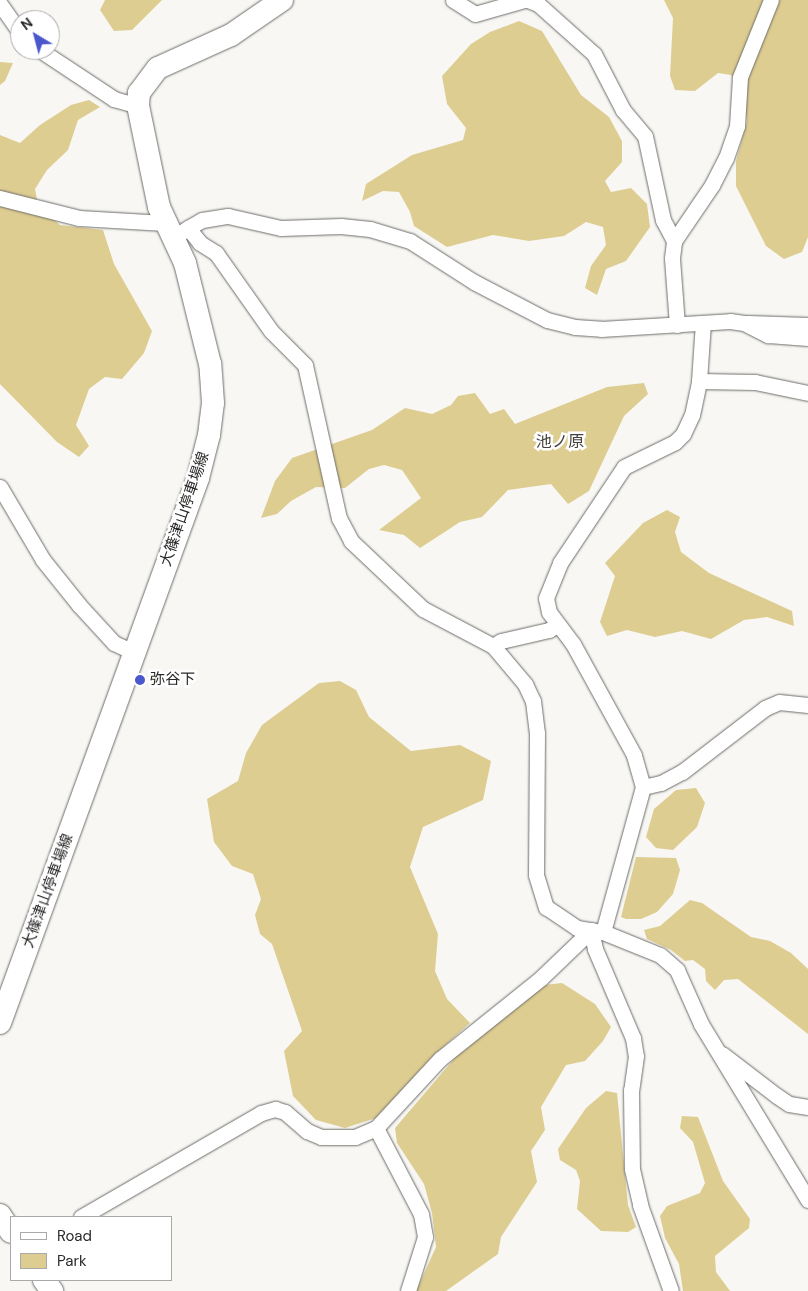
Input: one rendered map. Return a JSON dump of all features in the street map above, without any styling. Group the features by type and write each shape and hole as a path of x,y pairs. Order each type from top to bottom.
{"main road":[{"name":"大篠津山停車場線","path":"0,1023 133,652 198,478 209,435 213,403 210,364 202,326 176,229 159,207 138,106 139,93 145,80 158,68 231,35 282,0"},
{"path":"0,1215 10,1230"}],"street":[{"path":"453,0 475,14 526,0 538,4 594,54 624,110 645,136 663,220 674,241"},
{"path":"677,325 672,258 674,241 712,185 726,158 737,126 740,77 771,0"},
{"path":"0,4 10,18"},
{"path":"55,60 114,99 138,106"},
{"path":"0,198 79,218 176,229 222,259 271,331 304,365 339,518 351,541 423,609 493,646 526,684 533,701 537,733 539,807 536,860 538,888 546,907 556,916 577,928 597,931 668,960 677,970 701,1024 721,1053 736,1085 808,1200"},
{"path":"176,229 202,220 228,216 281,228 341,226 389,233 410,241 474,282 547,320 574,327 601,329 703,323 808,325"},
{"path":"671,1291 640,1204 632,1169 631,1100 636,1056 633,1038 595,949 597,931 643,787 634,755 573,644 549,612 546,598 560,563 624,467 675,442 683,434 692,415 699,381 703,323"},
{"path":"744,323 768,335 808,338"},
{"path":"699,381 755,382 808,393"},
{"path":"0,487 37,552 78,605 114,642 133,652"},
{"path":"493,646 501,641 549,630 558,625"},
{"path":"643,787 661,783 682,772 765,708 779,702 808,705"},
{"path":"82,1216 261,1113 275,1109 285,1112 307,1131 321,1137 354,1137 376,1128 454,1046 541,978 597,931"},
{"path":"721,1053 789,1104 808,1107"},
{"path":"376,1128 421,1214 425,1238 408,1291"}],"green space":[{"path":"105,0 162,0 132,30 114,31 100,10"},
{"path":"664,0 808,0 808,237 802,252 784,259 766,246 736,186 736,161 747,121 743,94 731,75 718,73 695,91 675,90 670,76 673,18"},
{"path":"519,21 542,31 581,95 609,117 622,141 622,162 605,181 611,192 631,188 647,204 650,227 626,261 606,269 597,295 585,288 591,266 606,245 603,227 586,222 564,236 529,241 493,235 447,247 414,226 410,212 399,192 383,191 362,201 366,184 412,155 463,140 466,128 447,104 442,76 471,44 490,32"},
{"path":"0,62 13,63 5,81 0,85"},
{"path":"89,100 100,107 78,120 68,150 47,170 35,189 38,205 60,225 103,230 114,264 152,331 144,353 122,379 105,377 89,389 76,425 89,446 79,457 57,442 0,384 0,135 20,143 40,125 71,105"},
{"path":"644,383 648,394 624,416 589,491 568,504 551,484 508,490 482,517 460,522 420,548 404,535 379,530 421,498 402,470 384,465 369,469 345,488 316,487 291,501 277,514 261,518 275,481 292,458 372,430 405,408 432,414 451,405 458,396 475,393 490,414 504,409 515,424 607,387"},
{"path":"667,510 680,517 675,532 681,552 709,573 792,611 794,626 767,617 744,620 711,639 682,631 655,637 627,630 607,636 600,622 615,576 605,563 643,523"},
{"path":"340,681 356,690 369,717 411,751 460,745 491,761 483,800 423,827 410,867 438,934 435,971 447,999 470,1023 433,1056 376,1118 345,1128 316,1120 293,1096 284,1051 302,1031 272,944 260,934 255,915 261,899 253,874 232,866 214,842 207,799 238,781 246,753 262,725 319,683"},
{"path":"696,788 705,803 697,827 673,850 656,848 646,837 654,809 676,790"},
{"path":"636,857 676,858 680,870 673,894 657,912 641,919 626,919 621,917"},
{"path":"690,900 702,903 751,937 770,941 791,953 808,969 808,1034 738,979 724,980 715,990 706,981 705,969 693,960 685,961 671,950 647,939 644,930 660,926"},
{"path":"562,983 595,1004 611,1027 603,1041 585,1061 566,1065 541,1107 545,1130 531,1151 537,1182 501,1237 498,1254 446,1291 416,1291 436,1247 432,1213 424,1184 397,1143 395,1128 459,1053 499,1017 544,985"},
{"path":"606,1091 617,1093 628,1205 636,1227 628,1232 601,1231 577,1209 580,1181 576,1170 560,1160 558,1149 586,1108"},
{"path":"682,1116 698,1117 723,1181 750,1219 749,1228 715,1256 716,1272 730,1291 683,1291 679,1264 665,1238 660,1216 667,1206 700,1193 705,1183 693,1142 680,1128"}],"place":[{"name":"弥谷下","path":"140,680"}],"district":[{"name":"池ノ原","path":"560,442"}]}
